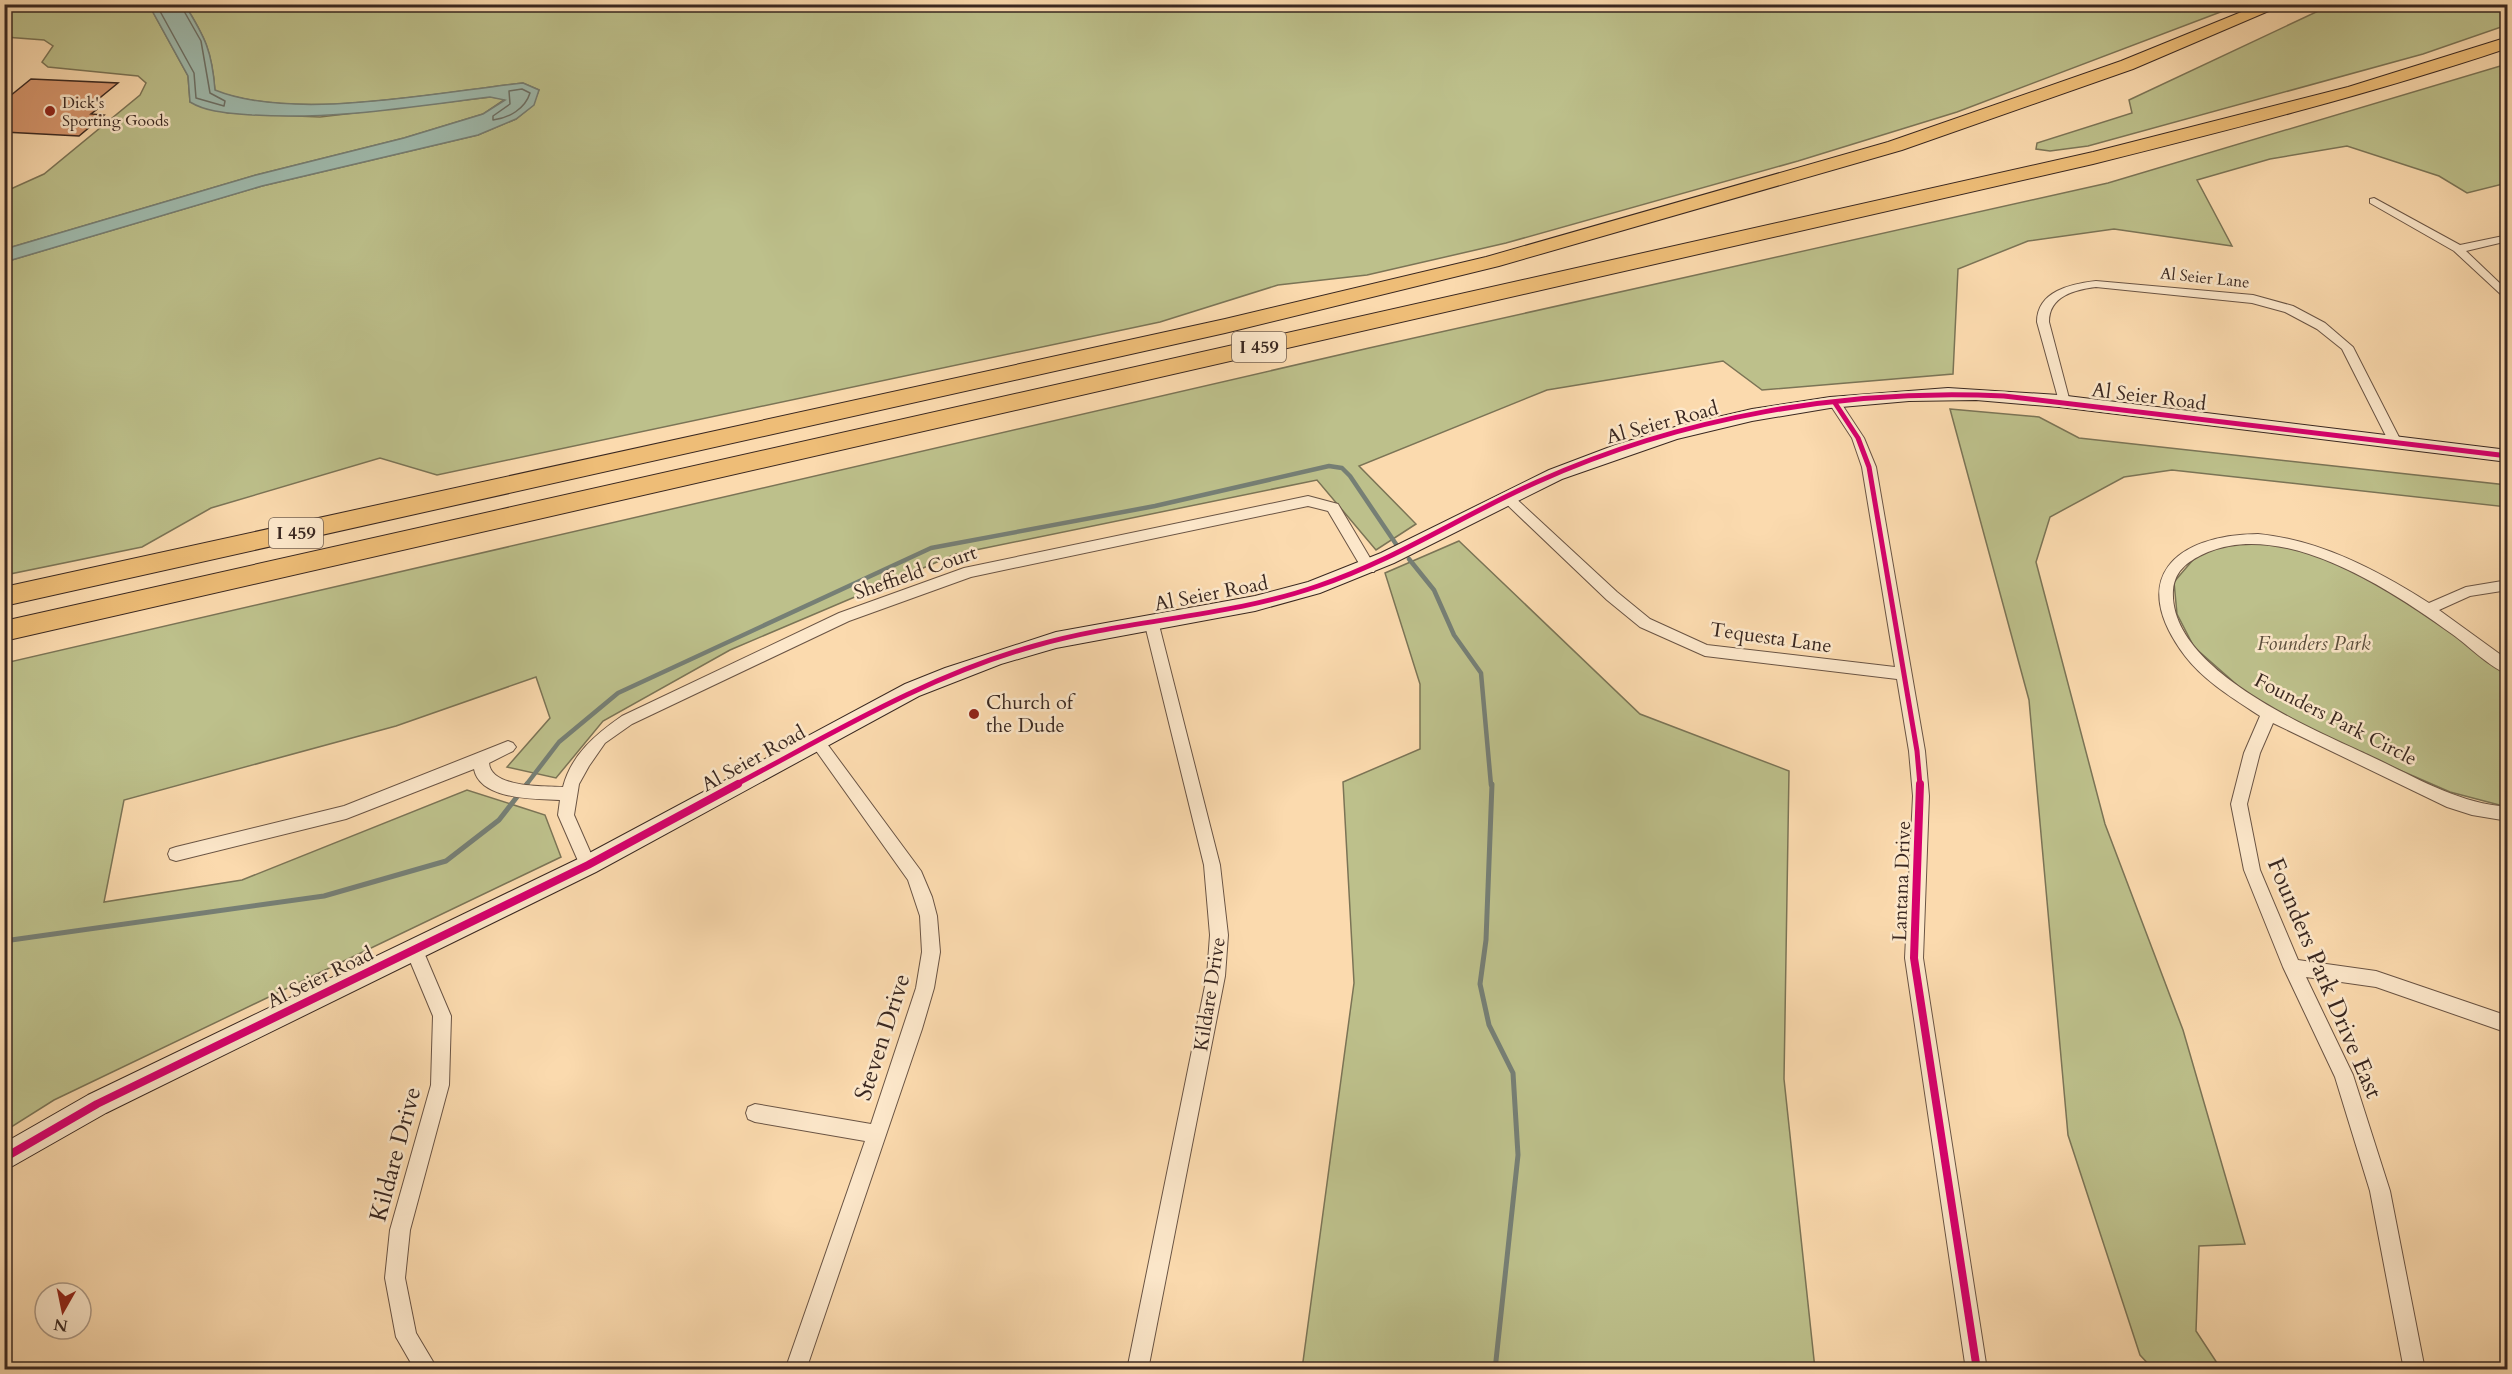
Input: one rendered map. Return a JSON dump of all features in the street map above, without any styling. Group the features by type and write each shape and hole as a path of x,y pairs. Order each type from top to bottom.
{"highway":[{"name":"I 459","path":"4,597 1225,326 1492,262 1895,146 2095,77 2277,4"},
{"name":"I 459","path":"4,631 2093,158 2267,116 2446,64 2508,42"}],"street":[{"path":"2374,201 2458,249 2508,298"},
{"path":"2458,249 2508,238"},
{"name":"Al Seier Lane","path":"2064,402 2043,322 2048,303 2063,291 2096,284 2253,299 2306,317 2347,347 2396,442"},
{"name":"Al Seier Road","path":"4,1158 97,1104 588,865 912,690 963,668 1077,635 1273,599 1369,568 1442,533 1506,497 1554,474 1638,444 1745,417 1835,403 1911,395 1952,394 2064,402 2508,456"},
{"name":"Lantana Drive","path":"1835,403 1858,438 1869,467 1905,674 1921,796 1914,958 1977,1370"},
{"name":"Tequesta Lane","path":"1506,497 1612,596 1645,623 1705,650 1905,674"},
{"name":"Sheffield Court","path":"588,865 566,815 571,784 583,761 600,739 627,720 844,617 969,572 1308,501 1334,507 1369,568"},
{"name":"Founders Park Circle","path":"2508,668 2428,610 2329,556 2283,542 2222,541 2181,560 2172,568 2166,594 2175,628 2205,667 2269,713 2444,797 2508,814"},
{"path":"2428,610 2452,596 2488,586 2508,585"},
{"name":"Kildare Drive","path":"1137,1370 1216,976 1220,935 1212,865 1151,621"},
{"name":"Founders Park Drive East","path":"2269,713 2252,753 2239,804 2252,870 2292,967 2344,1075 2380,1191 2415,1370"},
{"name":"Steven Drive","path":"795,1370 927,987 932,928 926,901 915,876 817,741"},
{"path":"176,854 346,812 443,772 481,760 508,747"},
{"path":"481,760 483,776 492,784 533,792 570,794"},
{"name":"Kildare Drive","path":"414,949 442,1016 440,1085 400,1230 395,1278 406,1337 428,1370"},
{"path":"2292,967 2376,979 2508,1025"},
{"path":"755,1113 876,1134"}],"green space":[{"path":"5,5 149,5 188,76 190,102 228,113 320,117 491,97 505,99 483,114 404,138 256,175 5,249 4,192 44,174 140,95 146,83 138,76 48,67 42,62 53,46 44,40 5,37"},
{"path":"185,5 2239,5 1957,112 1798,161 1506,243 1367,275 1278,285 1160,322 437,475 380,458 211,508 142,547 5,575 5,262 262,186 478,135 516,119 533,105 539,90 523,83 367,102 286,104 248,100 215,91 212,66 206,45"},
{"path":"2331,5 2507,5 2507,25 2423,54 2088,146 2050,151 2036,149 2037,143 2132,113 2129,100"},
{"path":"2507,64 2507,183 2467,193 2439,176 2347,146 2270,159 2197,180 2232,246 2114,229 2028,241 1958,269 1953,374 1762,390 1723,361 1547,390 1359,466 1416,524 1376,550 1317,480 956,554 730,650 603,721 556,778 507,767 550,718 536,677 396,726 124,800 104,902 242,880 467,790 545,815 561,857 54,1100 5,1131 5,663 1369,348 2108,183"},
{"path":"1950,409 2039,417 2079,438 2507,485 2507,507 2172,470 2124,477 2050,517 2036,562 2105,824 2183,1030 2245,1244 2199,1246 2196,1331 2221,1369 2153,1369 2140,1355 2068,1135 2029,700"},
{"path":"1459,541 1640,714 1789,771 1784,1079 1815,1369 1302,1369 1354,983 1343,782 1420,749 1420,684 1385,573"},
{"name":"Founders Park","path":"2281,543 2328,557 2430,611 2507,672 2507,807 2450,792 2269,713 2194,647 2177,614 2174,582 2198,554 2232,544"}],"water":[{"path":"149,5 185,5 206,45 212,65 215,90 247,99 284,104 367,102 523,83 539,90 534,105 516,119 478,135 262,186 5,262 5,249 256,175 404,138 483,114 505,100 490,97 372,112 312,116 252,115 204,108 190,102 188,76"}],"building":[{"name":"Dick's Sporting Goods","path":"31,79 118,83 90,106 100,107 91,114 104,115 79,136 4,132 4,95 10,96"}],"waterway":[{"path":"526,785 559,742 618,693 931,548 1155,506 1329,466 1342,468 1350,476 1398,547"},
{"path":"1409,559 1434,590 1454,635 1481,673 1491,785"},
{"path":"4,941 324,896 446,861 499,820 527,784"},
{"path":"1492,784 1486,940 1480,984 1489,1025 1513,1073 1518,1155 1495,1370"}],"cycle path":[{"path":"4,1158 97,1104 588,865 912,690 993,658 1035,645 1106,629 1255,604 1313,588 1388,558 1507,496 1555,474 1621,449 1675,433 1752,415 1830,402 1909,395 1976,394 2059,401 2508,456"},
{"path":"1835,403 1858,438 1869,467 1917,751 1921,796 1914,958 1977,1370"}],"place":[{"name":"Dick's Sporting Goods","path":"50,111"},
{"name":"Church of the Dude","path":"974,714"}]}
